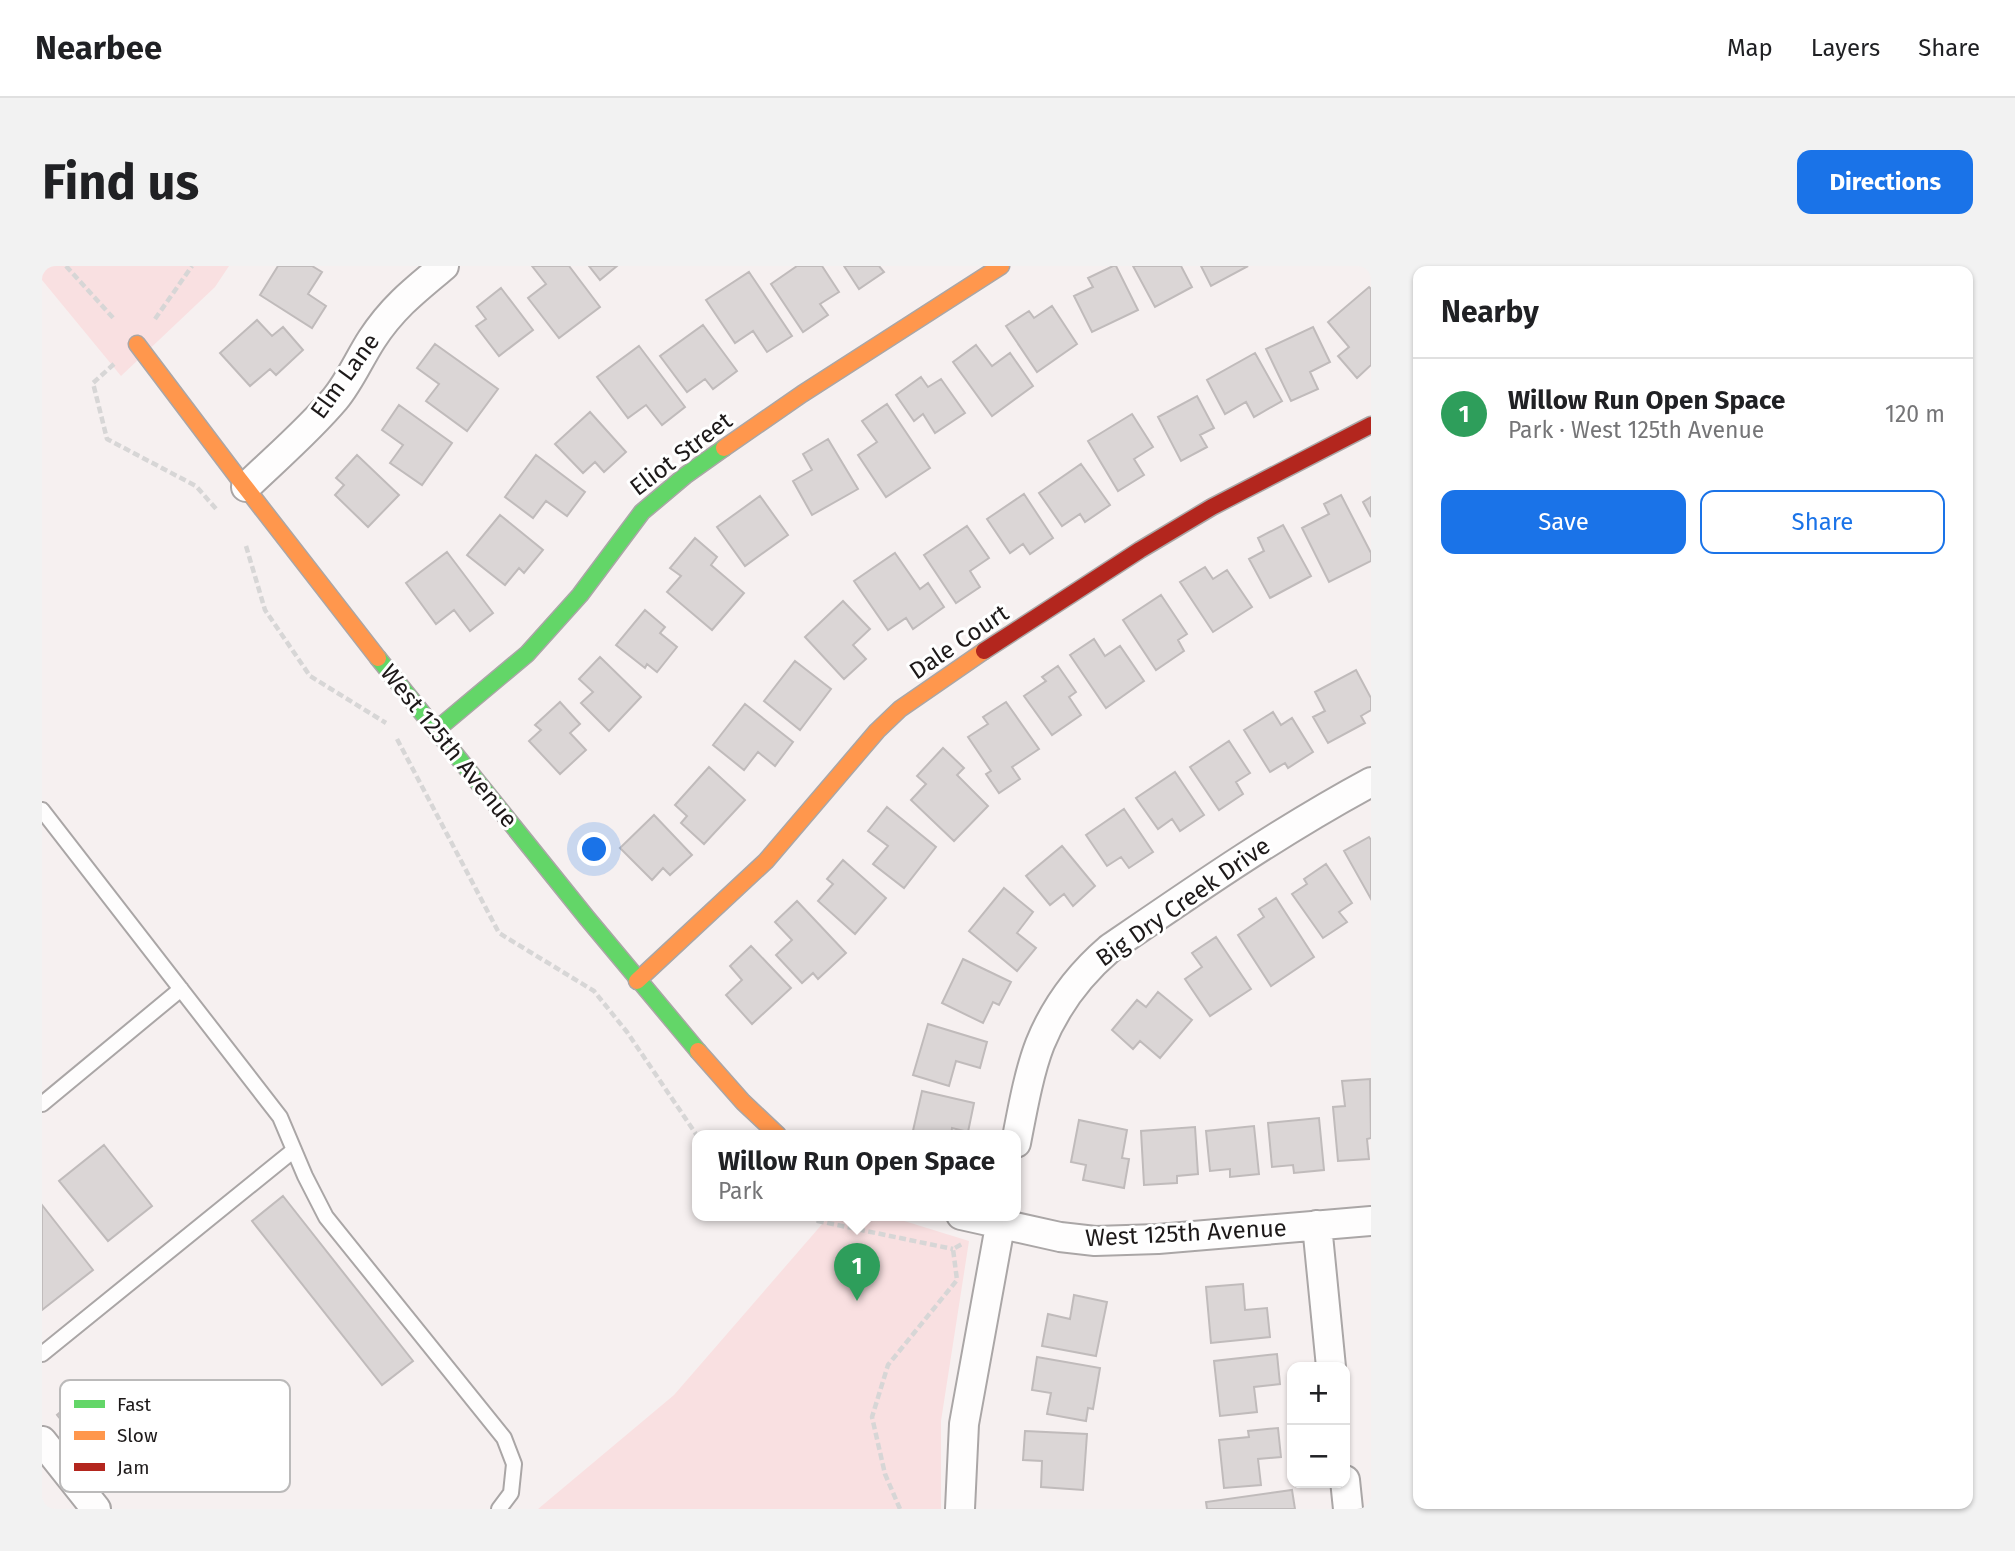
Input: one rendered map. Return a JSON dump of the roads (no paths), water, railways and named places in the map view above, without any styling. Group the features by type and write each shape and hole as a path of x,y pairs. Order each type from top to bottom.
{"street":[{"name":"Elm Lane","path":"246,487 336,398 390,314 444,266"},
{"name":"Eliot Street","path":"435,731 527,654 579,595 642,512 686,475 802,394 1001,266"},
{"name":"West 125th Avenue","path":"136,344 435,731 637,981 732,1090 772,1130"},
{"name":"Dale Court","path":"637,981 766,861 877,731 900,709 955,670 1140,550 1212,508 1371,425"},
{"name":"Big Dry Creek Drive","path":"1019,1130 1040,1044 1073,985 1096,960 1109,948 1264,844 1371,782"},
{"path":"960,1509 964,1424 1001,1221"},
{"name":"West 125th Avenue","path":"1008,1221 1060,1237 1095,1241 1158,1239 1371,1221"},
{"path":"1317,1225 1331,1362"},
{"path":"42,1441 60,1464"},
{"path":"1346,1488 1349,1509"},
{"path":"82,1492 96,1509"}],"lane":[{"path":"42,810 280,1117 326,1217 504,1438 514,1464 512,1493 499,1509"},
{"path":"42,1104 181,989"},
{"path":"42,1354 294,1150"}],"place":[{"name":"Willow Run Open Space","path":"857,1301"}]}
